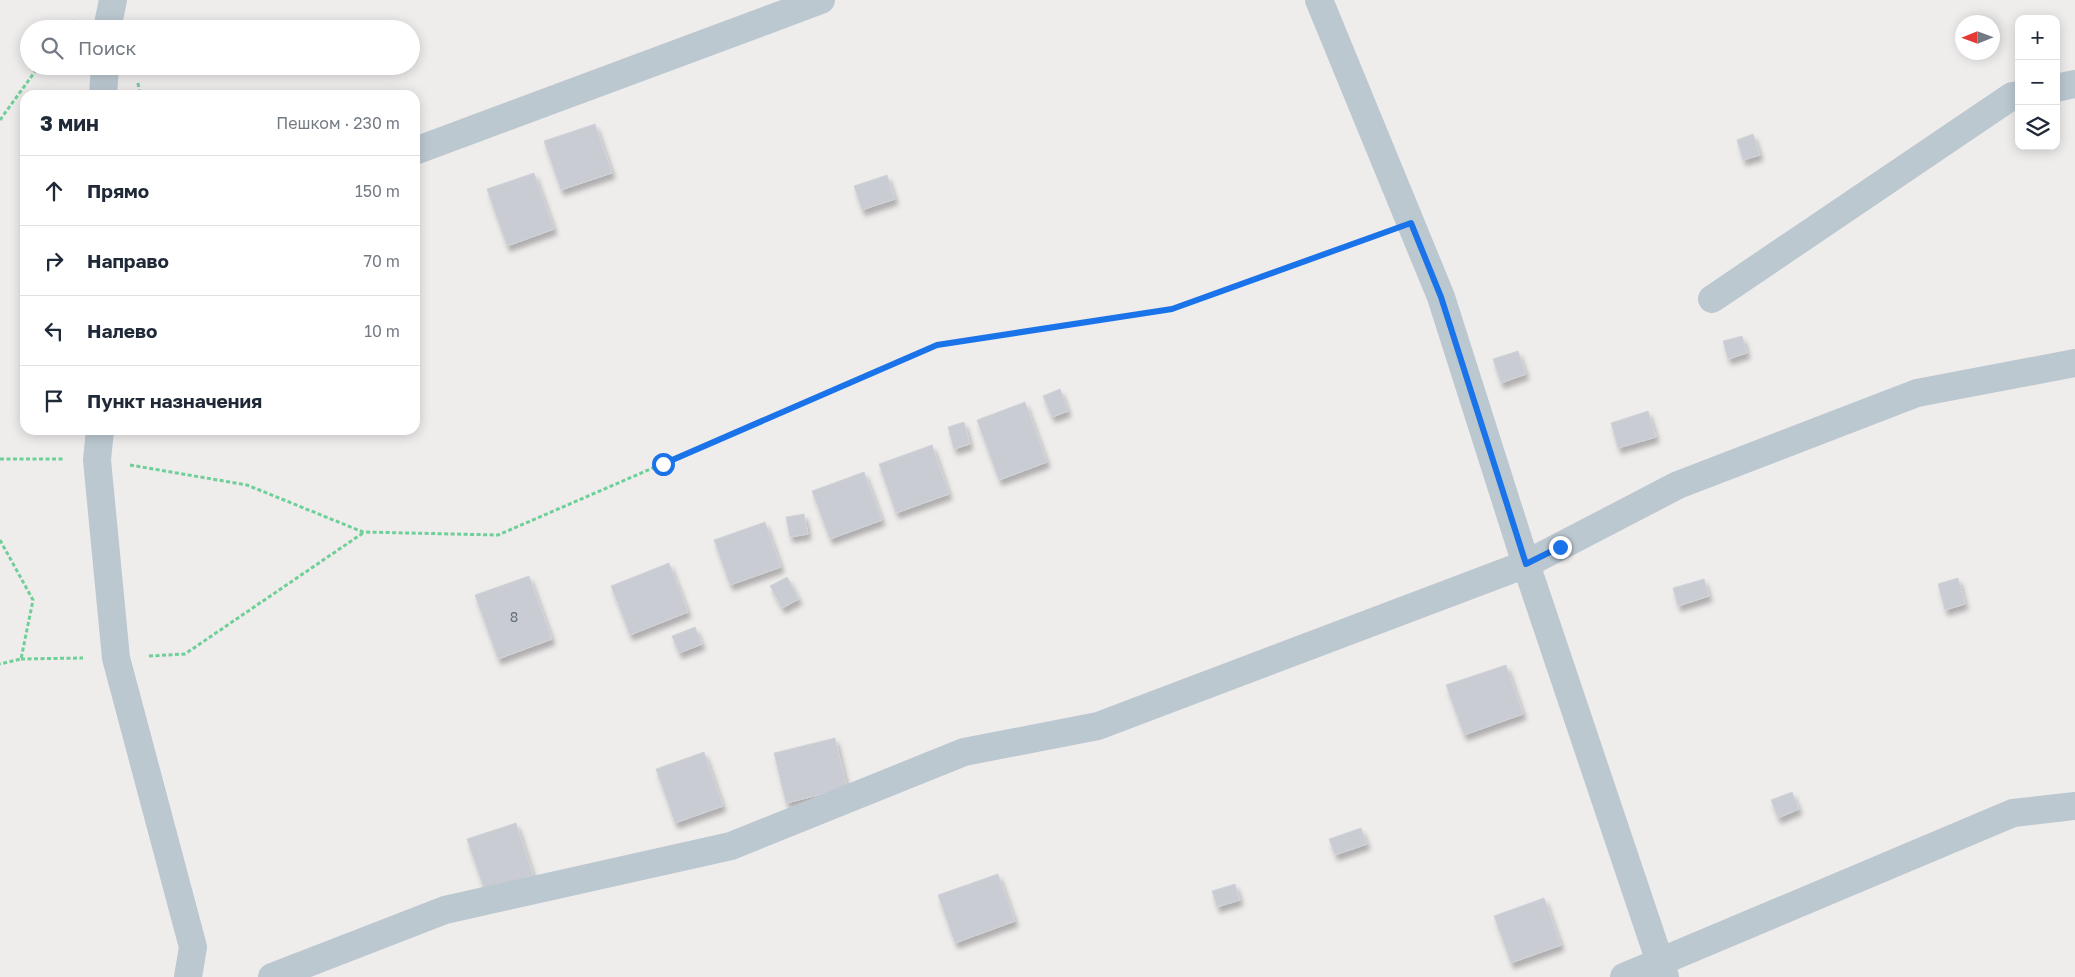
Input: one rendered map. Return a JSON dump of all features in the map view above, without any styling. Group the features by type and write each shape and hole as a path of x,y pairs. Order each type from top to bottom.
{"street":[{"path":"109,20 114,0"},
{"path":"420,149 821,0"},
{"path":"1319,0 1441,297 1526,564 1662,970"},
{"path":"103,90 104,75"},
{"path":"2060,87 2075,84"},
{"path":"1712,299 2015,96"},
{"path":"272,977 445,910 731,846 964,752 1098,726 1526,564 1678,485 1918,393 2075,363"},
{"path":"100,435 97,460 116,658 193,946 188,977"},
{"path":"1624,977 1662,970 2013,813 2075,806"}],"path":[{"path":"22,90 32,75"},
{"path":"0,120 20,92"},
{"path":"0,459 97,460 247,484 363,532 498,535 937,345 1172,309 1411,223"},
{"path":"0,664 21,659 116,658 185,654 363,532"},
{"path":"0,540 33,600 21,659"}],"building":[{"path":"595,124 612,173 561,190 544,141"},
{"path":"1753,134 1760,155 1743,160 1737,140"},
{"path":"534,173 554,229 507,246 487,189"},
{"path":"887,175 895,199 862,210 854,186"},
{"path":"1742,336 1747,353 1728,359 1723,341"},
{"path":"1518,351 1526,374 1501,383 1493,359"},
{"path":"1060,389 1068,411 1052,417 1043,396"},
{"path":"1025,402 1047,462 999,480 977,420"},
{"path":"1648,411 1656,437 1618,448 1611,423"},
{"path":"964,422 970,444 954,449 948,427"},
{"path":"932,445 949,494 896,513 879,464"},
{"path":"864,472 882,520 830,539 812,491"},
{"path":"804,514 808,534 790,537 786,517"},
{"path":"765,522 781,567 730,585 714,540"},
{"path":"669,563 688,612 630,635 611,586"},
{"path":"529,576 552,639 498,659 475,595"},
{"path":"787,577 799,599 782,608 770,586"},
{"path":"1958,578 1965,604 1945,610 1938,584"},
{"path":"1704,579 1709,596 1678,606 1673,588"},
{"path":"695,627 702,644 679,653 672,636"},
{"path":"1506,665 1523,714 1464,735 1446,685"},
{"path":"835,738 847,788 786,803 774,753"},
{"path":"704,752 723,806 675,823 656,769"},
{"path":"1792,792 1799,809 1778,818 1771,800"},
{"path":"516,823 533,875 485,892 467,839"},
{"path":"1361,828 1367,844 1335,855 1329,839"},
{"path":"998,874 1015,921 955,943 938,895"},
{"path":"1235,884 1240,900 1217,907 1212,891"},
{"path":"1544,898 1561,945 1511,963 1494,916"}],"route":[{"path":"663,464 937,345 1172,309 1411,223 1441,297 1526,564 1560,547"}]}
